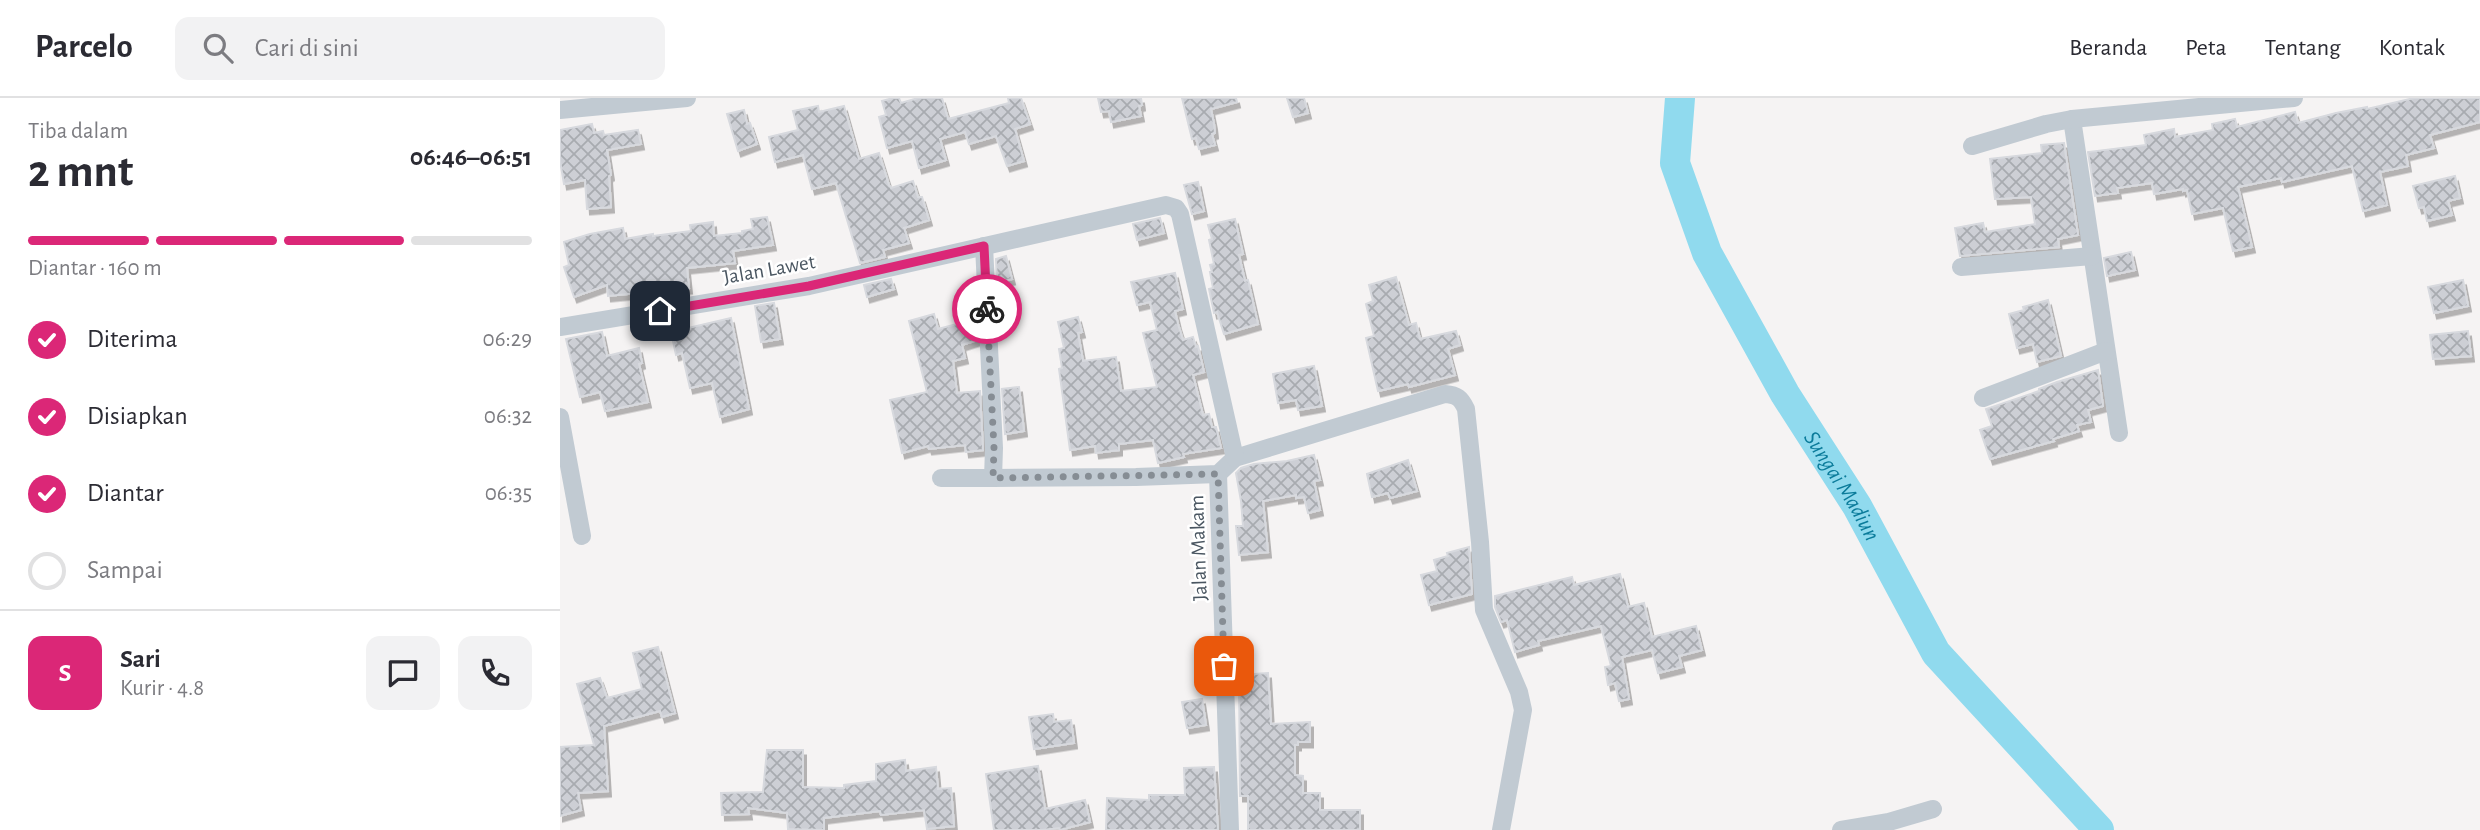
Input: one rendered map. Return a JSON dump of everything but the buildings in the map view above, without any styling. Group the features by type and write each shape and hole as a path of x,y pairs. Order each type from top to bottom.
{"street":[{"path":"560,110 687,98"},
{"path":"1972,146 2046,124 2071,120 2294,98"},
{"path":"2071,120 2119,433"},
{"name":"Jalan Lawet","path":"560,327 809,286 1166,205 1176,208 1180,214 1235,458"},
{"path":"984,246 994,448 993,478"},
{"path":"1961,267 2092,256"},
{"path":"1983,398 2106,351"},
{"path":"941,478 1218,474 1235,458 1445,394 1461,399 1466,410 1480,542 1484,610 1500,653 1519,692 1522,710 1501,830"},
{"path":"560,417 582,537"},
{"name":"Jalan Makam","path":"1218,474 1230,830"},
{"path":"1841,830 1889,822 1933,809"}],"waterway":[{"name":"Sungai Madiun","path":"1680,98 1675,163 1707,253 1785,394 1857,506 1936,653 2099,830"}],"way so far":[{"path":"987,309 993,478 1218,474 1224,666"}],"route":[{"path":"660,311 809,286 984,246 987,309"}]}
